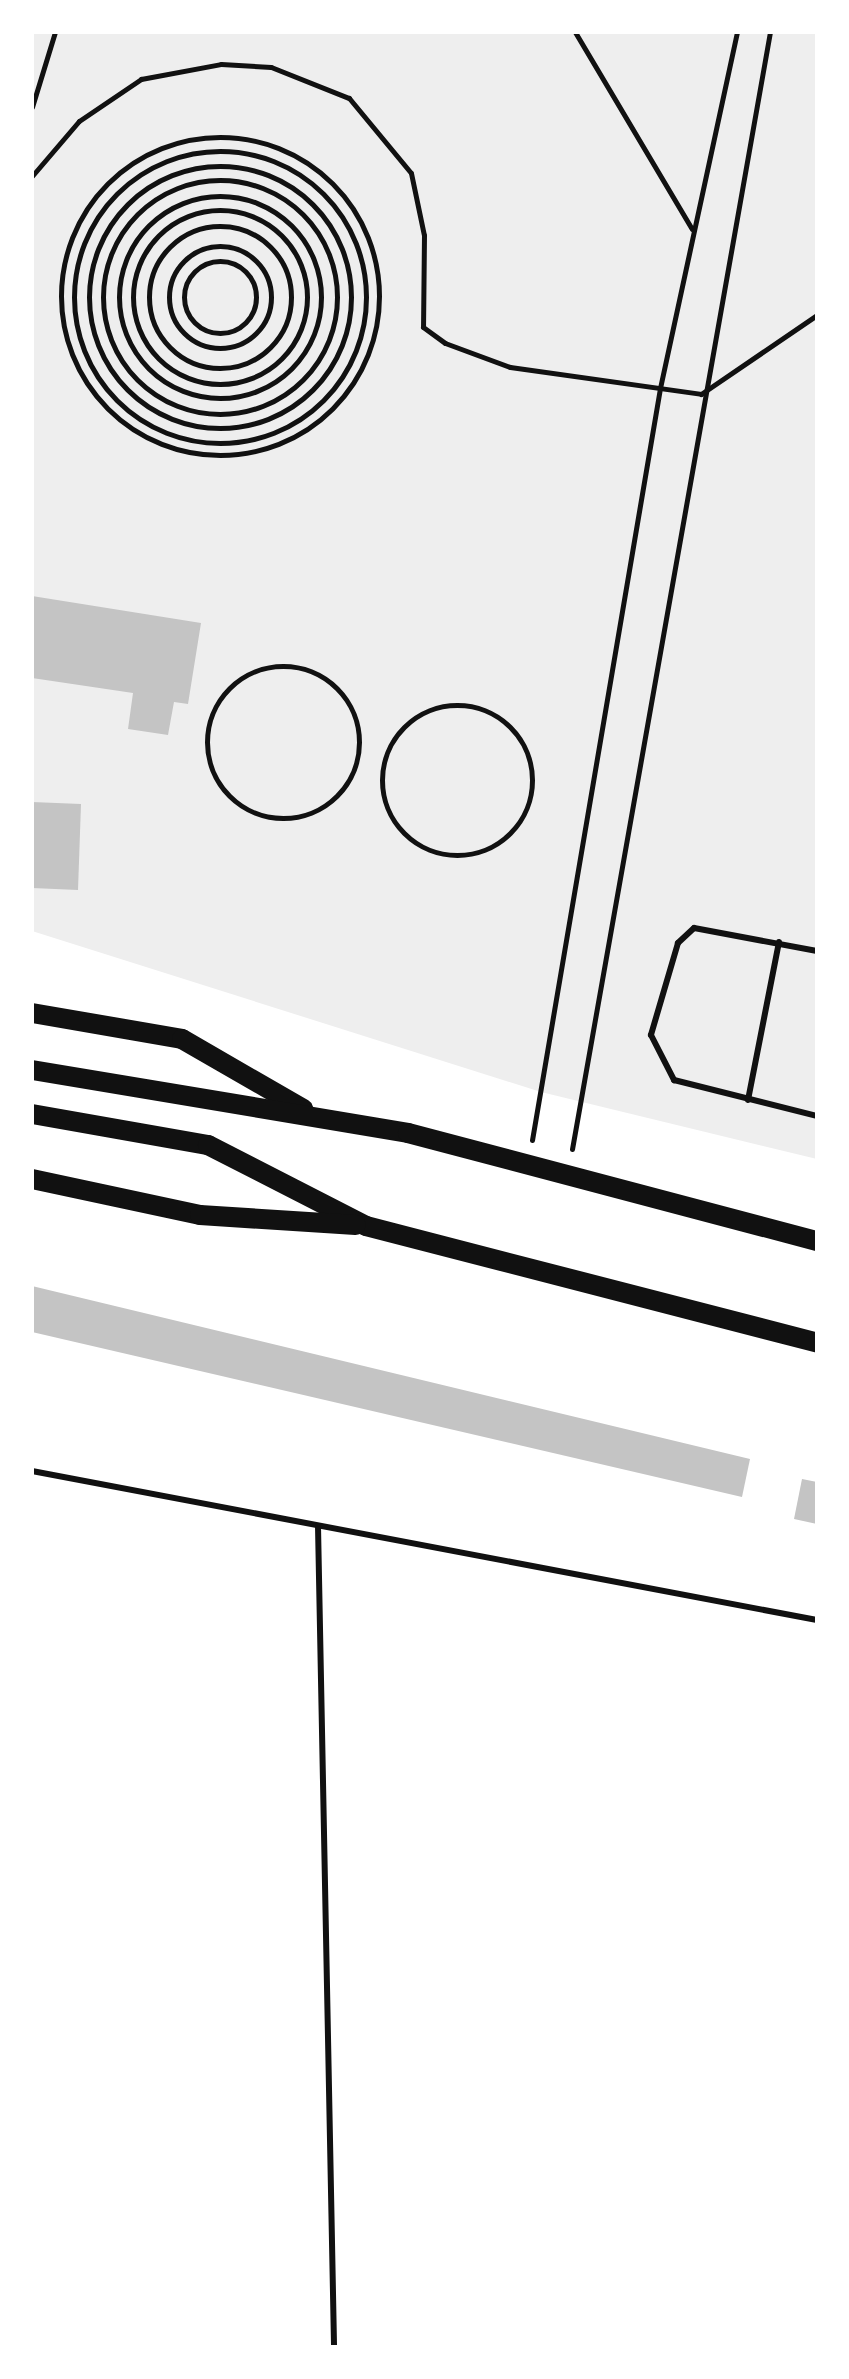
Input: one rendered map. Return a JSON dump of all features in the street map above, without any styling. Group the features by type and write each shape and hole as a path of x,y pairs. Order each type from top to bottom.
{"main road":[{"path":"32,1013 182,1039 317,1117"},
{"path":"32,1070 317,1117 568,1170 817,1241"},
{"path":"32,1114 208,1145 366,1226"},
{"path":"32,1179 200,1215 366,1226 817,1343"}],"lane":[{"path":"817,951 694,928 678,943 651,1035 674,1080 817,1116"},
{"path":"748,1100 779,942"},
{"path":"32,1471 817,1620"},
{"path":"318,1526 334,2347"}],"path":[{"path":"32,107 55,32"},
{"path":"575,32 692,229"},
{"path":"527,1163 660,388 737,32"},
{"path":"568,1170 701,394 770,32"},
{"path":"32,176 79,121 141,79 221,64 316,80 372,118 411,173 424,235 423,327 445,343 510,367 701,394 817,315"},
{"path":"192,138 253,139 303,159 347,197 374,249 381,309 362,373 327,415 288,442 222,458 160,446 111,415 77,371 59,317 66,246 94,197 129,164 192,138"},
{"path":"195,150 250,152 297,170 336,205 362,253 368,308 350,367 318,406 283,430 221,445 165,434 119,405 88,364 72,315 78,250 105,205 136,175 195,150"},
{"path":"197,166 247,168 289,184 324,214 347,258 352,307 336,360 308,394 276,416 221,429 171,419 130,394 103,357 88,314 94,255 117,214 145,188 197,166"},
{"path":"200,180 244,181 281,196 312,224 333,262 338,306 324,353 271,402 221,415 176,406 140,383 115,350 102,312 107,259 153,200 200,180"},
{"path":"202,195 241,197 273,210 300,233 318,267 322,304 310,346 264,388 220,399 182,391 150,371 129,343 118,310 122,264 161,213 202,195"},
{"path":"205,210 265,221 305,271 308,303 298,339 259,375 220,385 187,378 141,337 132,309 136,268 169,225 205,210"},
{"path":"208,226 257,236 289,276 291,302 282,331 252,360 219,368 193,363 156,329 149,307 152,273 178,239 208,226"},
{"path":"212,245 247,252 270,281 265,322 244,343 201,345 174,321 171,279 189,255 212,245"},
{"path":"215,260 239,265 255,286 252,315 238,329 206,331 187,314 185,284 215,260"},
{"path":"296,665 331,681 353,710 360,740 348,782 330,802 285,818 236,803 215,780 205,748 210,713 226,689 257,668 296,665"},
{"path":"470,704 505,720 527,748 534,778 522,820 495,845 460,856 411,841 391,818 381,786 386,751 400,727 433,707 470,704"}],"shaded area":[{"path":"32,32 817,32 817,1159 541,1092 32,931"}],"building":[{"path":"32,596 201,623 188,704 174,702 168,735 128,729 133,693 32,678"},
{"path":"32,802 81,804 78,890 32,888"},
{"path":"32,1286 750,1459 742,1497 32,1332"},
{"path":"802,1479 817,1482 817,1524 794,1519"}]}
